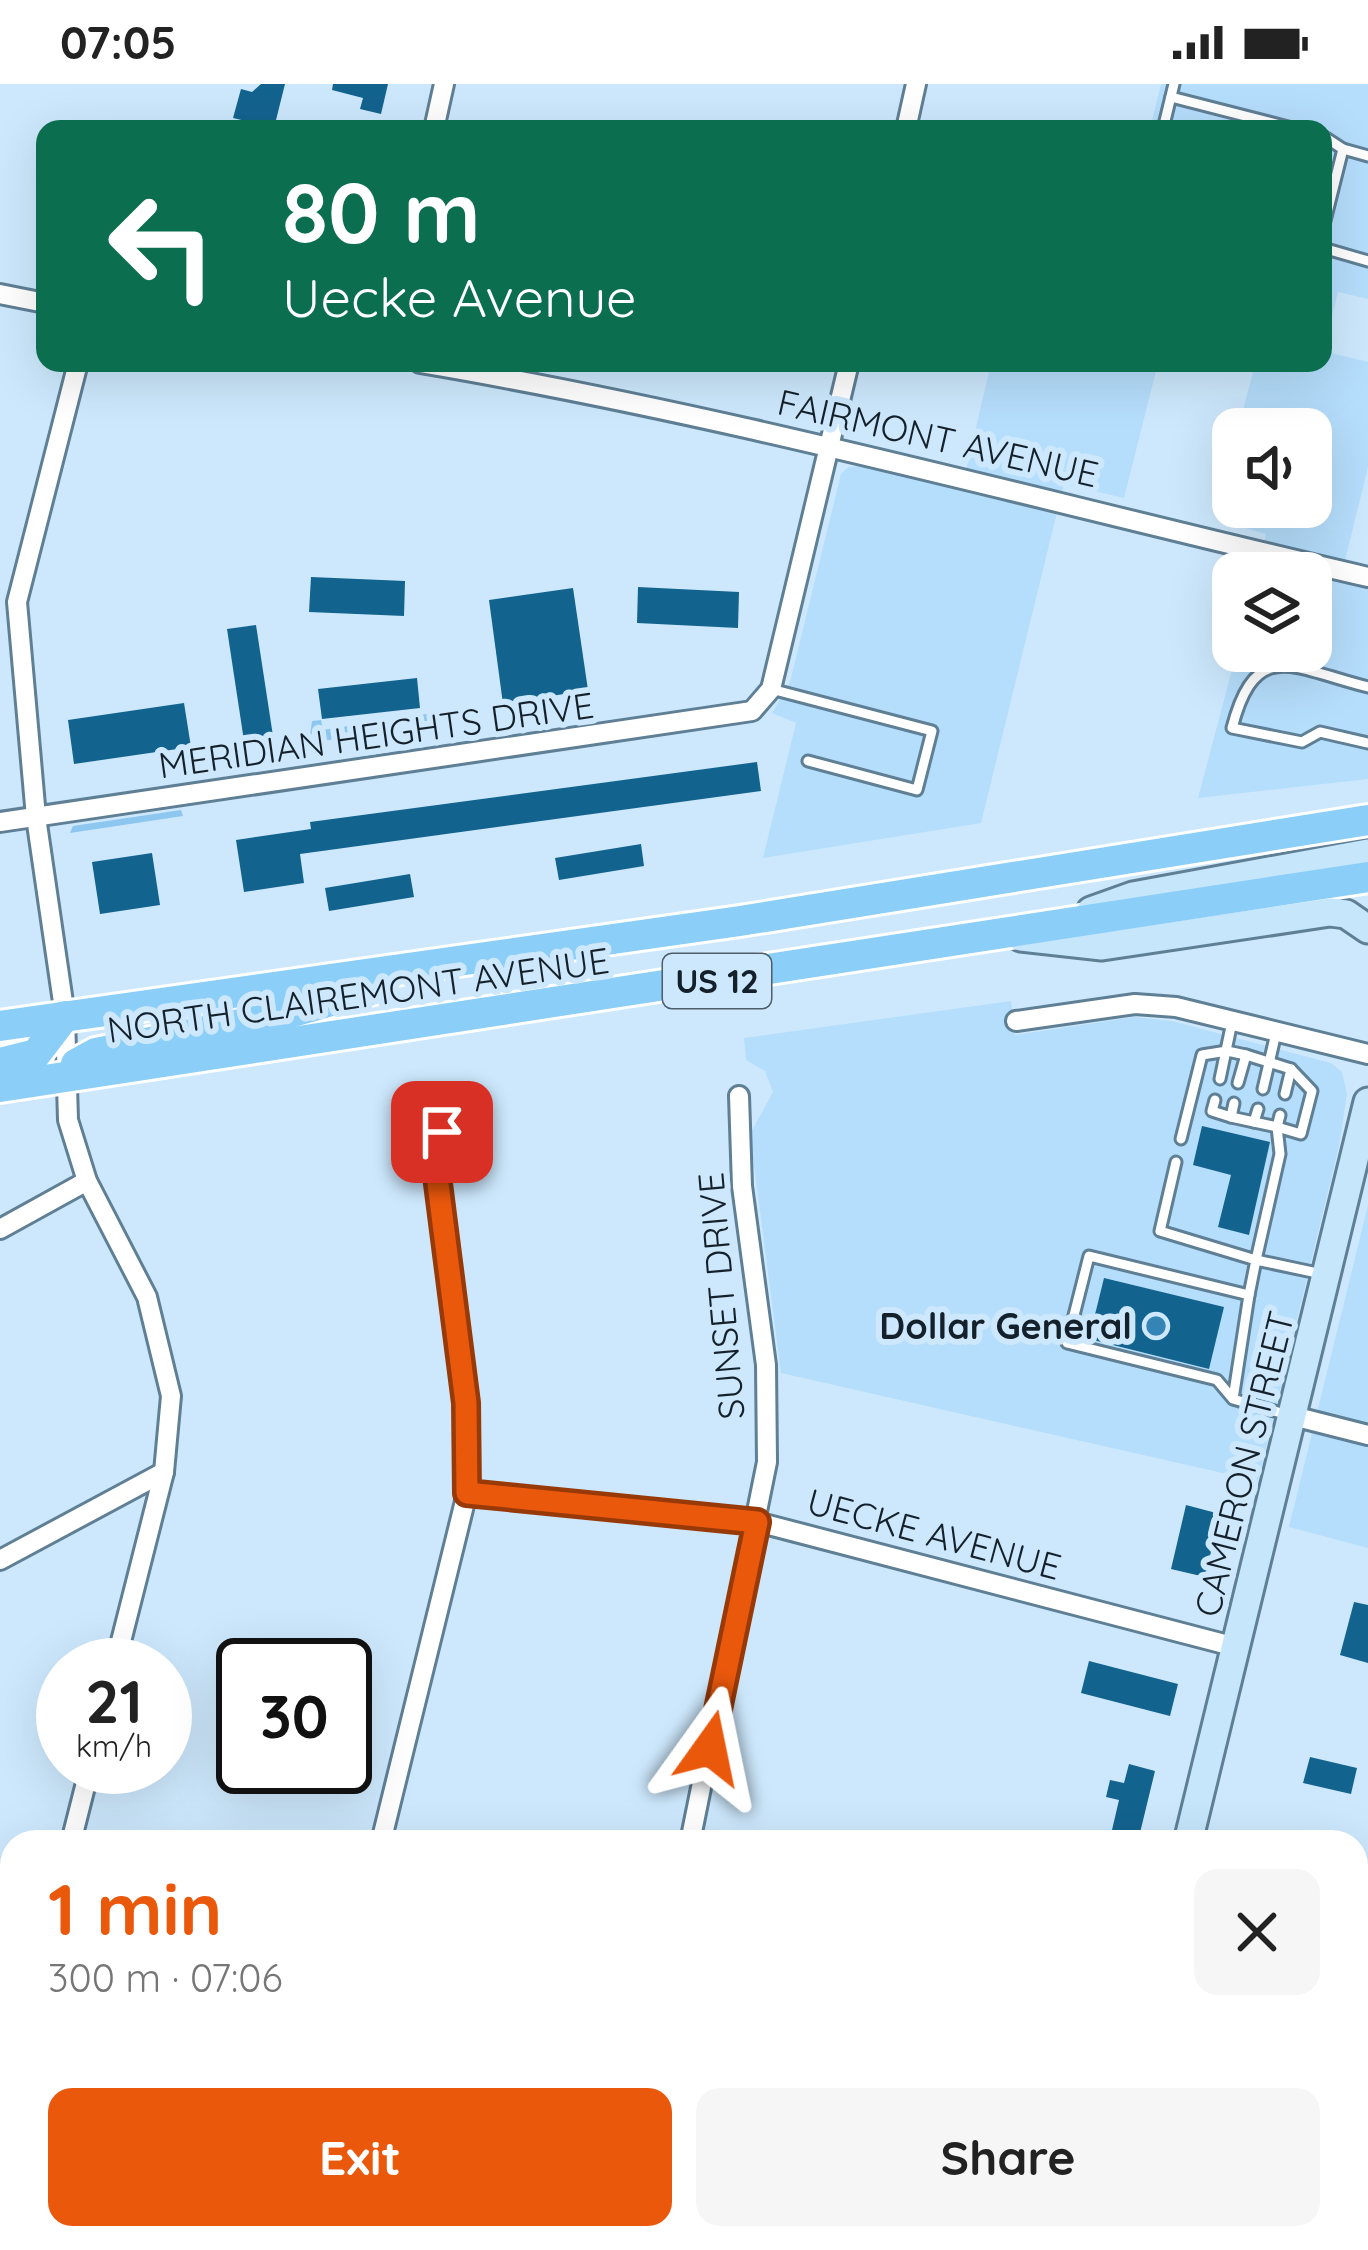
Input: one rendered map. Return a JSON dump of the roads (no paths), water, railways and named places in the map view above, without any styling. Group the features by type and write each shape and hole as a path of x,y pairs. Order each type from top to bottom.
{"main road":[{"name":"NORTH CLAIREMONT AVENUE","path":"0,1026 450,964 1365,819"},
{"path":"1042,929 1133,896 1368,853"},
{"name":"NORTH CLAIREMONT AVENUE","path":"0,1088 1368,878"},
{"path":"1005,935 1102,946 1330,912 1346,914 1368,929"},
{"path":"64,1078 96,1053 275,1017 450,964"},
{"path":"0,1064 36,1054 65,1016"},
{"name":"CAMERON STREET","path":"1191,1830 1368,1102"}],"street":[{"path":"436,120 444,84"},
{"path":"907,120 916,84"},
{"path":"0,294 36,301"},
{"path":"76,372 17,602 36,818 65,1016 68,1120 87,1181 126,1248 160,1334 171,1396 164,1472 123,1638"},
{"name":"FAIRMONT AVENUE","path":"472,372 602,394 829,445 1242,552"},
{"path":"771,689 847,372"},
{"name":"FAIRMONT AVENUE","path":"1332,572 1368,578"},
{"name":"MERIDIAN HEIGHTS DRIVE","path":"0,822 736,716 758,706 771,689"},
{"path":"1016,1021 1135,1004 1176,1007 1368,1054"},
{"name":"SUNSET DRIVE","path":"698,1830 767,1462 766,1365 742,1186 740,1096"},
{"path":"384,1830 467,1493 466,1403 436,1168 442,1132"},
{"path":"0,1229 87,1181"},
{"path":"1293,1416 1368,1435"},
{"path":"0,1559 164,1472"},
{"name":"UECKE AVENUE","path":"467,1493 757,1522 1236,1647"},
{"path":"74,1830 83,1794"}],"lane":[{"path":"1165,120 1174,84"},
{"path":"1171,97 1261,120"},
{"path":"1332,142 1368,156"},
{"path":"1332,180 1343,149"},
{"path":"1332,251 1368,261"},
{"path":"1257,672 1244,685 1232,728 1302,742 1319,732 1368,742"},
{"path":"1305,672 1368,687"},
{"path":"771,689 932,731 917,790 808,761"},
{"path":"1220,1079 1232,1022"},
{"path":"1263,1089 1276,1033"},
{"path":"1181,1139 1189,1105 1202,1055 1228,1051 1270,1060 1291,1069 1312,1091 1301,1134 1279,1121 1254,1122 1231,1117 1213,1105 1189,1105"},
{"path":"1238,1083 1246,1055"},
{"path":"1285,1094 1291,1069"},
{"path":"1231,1117 1234,1103"},
{"path":"1254,1122 1258,1108"},
{"path":"1233,1399 1249,1295 1280,1154 1279,1121"},
{"path":"1176,1162 1160,1231 1327,1275"},
{"path":"1249,1295 1089,1256 1067,1343 1217,1380 1233,1399 1293,1416"}],"place":[{"name":"Dollar General","path":"1156,1326"}]}
